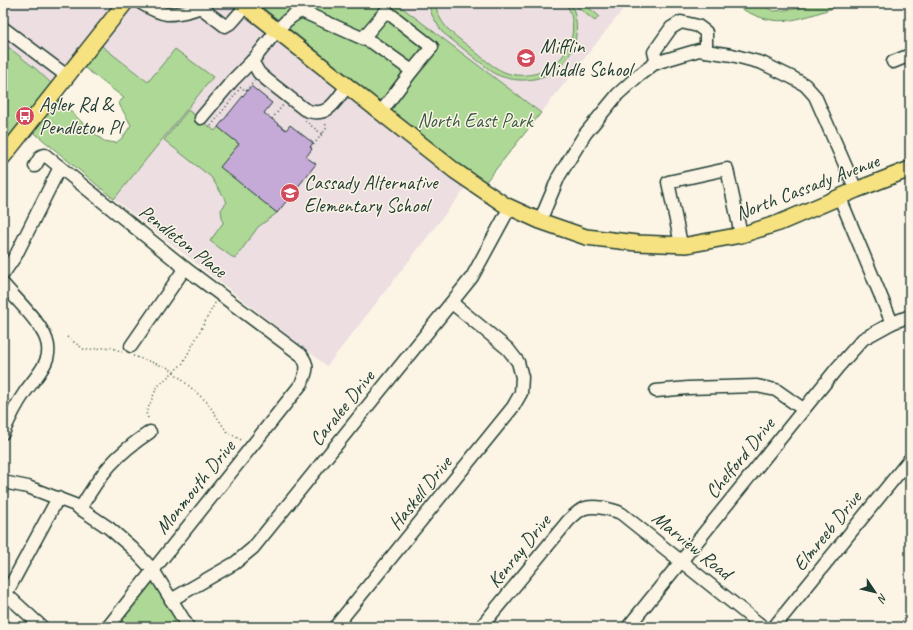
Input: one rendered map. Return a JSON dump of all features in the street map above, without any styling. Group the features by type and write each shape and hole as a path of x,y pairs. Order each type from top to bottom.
{"main road":[{"path":"3,157 125,3"},
{"name":"North Cassady Avenue","path":"244,5 455,170 505,205 540,221 586,237 637,243 687,245 741,235 778,223 910,169"}],"street":[{"path":"141,3 150,9 167,14 188,11 204,5 225,26 232,22 244,5"},
{"path":"206,122 232,80 252,61 292,15 301,11 373,43 412,71"},
{"path":"362,38 386,11 432,47 381,112"},
{"path":"657,63 654,52 671,28 681,22 698,26 706,32 702,50"},
{"path":"3,28 67,76"},
{"path":"540,221 559,176 585,134 618,94 638,76 657,63 702,50 732,54 762,63 805,85 815,96 856,190"},
{"path":"893,62 910,55"},
{"path":"252,61 259,73 304,109 310,112 323,113 328,110 347,86"},
{"name":"Pendleton Place","path":"35,166 41,156 45,155 185,268 300,355 305,361 307,368"},
{"path":"3,274 16,255 60,167"},
{"path":"681,244 668,182 727,169 741,235"},
{"path":"840,198 892,323"},
{"name":"Caralee Drive","path":"171,600 235,563 253,548 452,303 472,276 510,207"},
{"path":"129,351 185,268"},
{"path":"3,284 41,329 46,339 48,349 46,361 40,373 25,392 3,433"},
{"name":"Haskell Drive","path":"335,627 513,408 521,393 522,377 518,362 508,349 452,303"},
{"name":"Chelford Drive","path":"628,627 838,367 864,339 892,323 910,316"},
{"name":"Monmouth Drive","path":"108,627 302,384 307,368"},
{"path":"656,391 688,388 757,386 776,390 803,409"},
{"path":"80,508 95,483 109,465 123,451 150,432"},
{"name":"Elmreeb Drive","path":"774,627 910,459"},
{"path":"3,482 28,487 58,498 80,508 109,528 131,547 153,570 188,627"},
{"path":"42,627 4,593 58,498"},
{"name":"Marview Road","path":"591,506 618,511 763,627"},
{"name":"Kenray Drive","path":"481,627 568,521 578,511 591,506"}],"path":[{"path":"206,122 241,88 246,91 254,80"},
{"path":"272,119 284,104"},
{"path":"303,119 322,134"},
{"path":"311,148 322,134 326,126 324,121"},
{"path":"148,418 146,413 157,387 183,363 214,305 222,295"},
{"path":"67,337 85,350 111,348 129,351 169,368 207,402 227,432 251,447"}],"shaded area":[{"name":"Cassady Alternative Elementary School","path":"3,3 257,3 269,13 257,23 467,186 327,366 114,199 213,77 148,82 98,43 61,92 36,69 3,43"},
{"name":"Mifflin Middle School","path":"396,3 628,3 541,113"}],"green space":[{"name":"North East Park","path":"257,3 396,3 541,113 484,184"},
{"path":"428,3 435,3 439,17 446,27 456,36 493,66 510,74 525,75 540,72 552,66 562,57 569,45 572,32 572,18 566,3 571,3 576,22 575,39 570,54 560,66 547,75 531,80 514,79 495,74 442,32 432,15"},
{"path":"572,3 583,3 599,16 595,21"},
{"path":"732,3 757,3 774,11 795,9 815,3 844,3 809,16 785,21 761,17 747,12"},
{"path":"3,43 36,69 53,85 3,146"},
{"path":"98,43 148,82 175,49 213,77 114,199 31,130 57,98 90,130 104,141 116,143 123,137 131,125 119,104 124,98 81,65"},
{"path":"188,110 215,131 218,127 239,144 221,167 277,213 258,227 235,259 210,241 223,223 221,210 227,202 211,177 164,140"},
{"path":"153,581 183,627 117,627"}],"building":[{"path":"251,86 272,103 264,113 286,130 290,125 313,143 310,147 312,149 306,157 316,164 277,213 220,167 239,144 218,127"}],"place":[{"name":"Mifflin Middle School","path":"526,58"},
{"name":"Agler Rd & Pendleton Pl","path":"25,116"},
{"name":"Cassady Alternative Elementary School","path":"290,193"}]}
